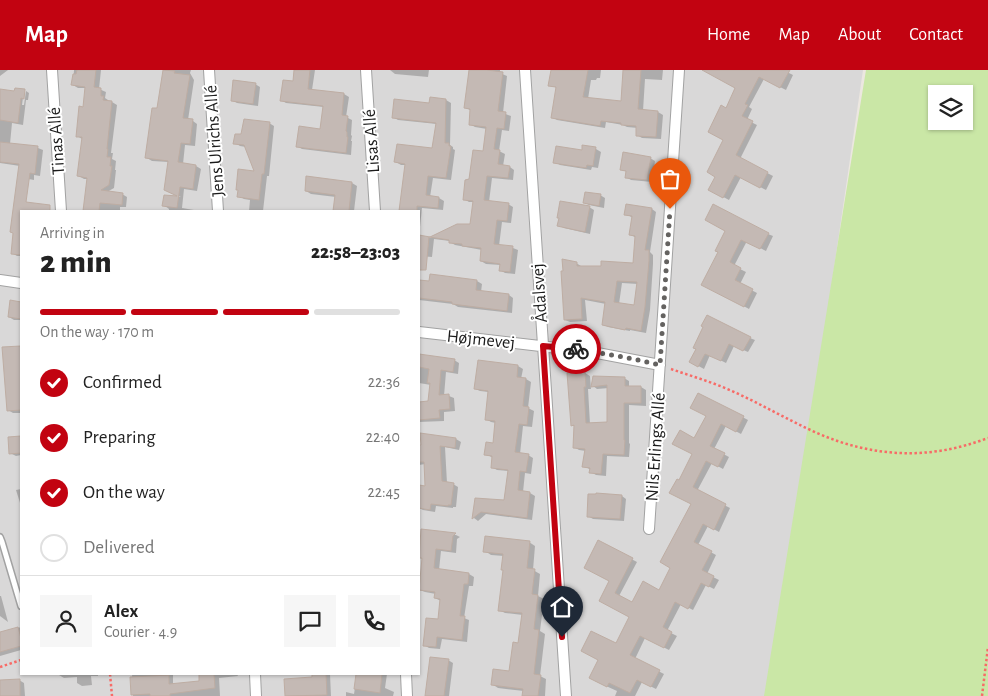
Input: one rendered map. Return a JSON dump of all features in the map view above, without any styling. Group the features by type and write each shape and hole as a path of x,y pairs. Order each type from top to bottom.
{"street":[{"name":"Tinas Allé","path":"52,70 61,210"},
{"name":"Jens Ulrichs Allé","path":"209,70 218,210"},
{"name":"Lisas Allé","path":"366,70 375,210"},
{"name":"Ådalsvej","path":"525,70 566,696"},
{"name":"Nils Erlings Allé","path":"649,529 679,70"},
{"path":"0,280 20,283"},
{"name":"Højmevej","path":"420,332 543,346"},
{"path":"543,346 592,352 660,365"},
{"path":"255,675 256,696"},
{"path":"406,675 407,696"}],"lane":[{"path":"0,537 20,603"}],"path":[{"path":"660,365 731,390 818,433 870,450 900,454 927,454 953,449 988,438"},
{"path":"982,696 988,647"},
{"path":"0,667 20,660"},
{"path":"110,675 112,696"}],"shaded area":[{"path":"0,70 863,70 795,536 781,696 0,696"}],"green space":[{"path":"866,70 988,70 988,696 764,696"}],"building":[{"path":"77,70 96,70 94,87 101,88 101,96 104,96 103,100 112,101 107,157 111,157 110,166 112,166 109,185 101,190 123,193 122,205 100,203 99,210 83,210 87,178 77,176 82,137 76,137 79,106 83,107 85,87 71,85 73,74 76,74"},
{"path":"163,70 190,75 183,118 193,119 190,144 181,143 178,162 196,166 193,189 180,187 177,208 162,206 164,195 177,196 164,190 168,161 145,158 152,108 157,108"},
{"path":"294,70 310,70 308,89 344,93 342,115 348,116 346,153 296,147 299,126 320,129 323,106 280,101 283,80 293,81"},
{"path":"469,70 503,72 498,111 506,112 504,129 497,128 494,149 500,150 498,164 510,166 508,178 487,176 484,200 509,203 507,221 497,220 494,244 513,246 510,272 499,271 500,264 480,261 481,248 462,246 462,244 449,243 449,240 429,237 426,270 420,270 420,235 430,237 457,224 470,224 473,201 463,200 465,180 469,179 473,150 483,151 486,127 469,125 470,109 464,108"},
{"path":"551,70 588,70 583,97 621,101 623,70 641,70 638,109 658,111 656,137 636,136 636,126 621,125 621,123 601,121 600,126 551,118 556,87 548,86"},
{"path":"702,70 790,70 780,88 759,77 745,104 748,105 742,116 753,121 736,155 768,172 760,188 735,175 723,198 708,190 715,177 707,172 723,140 708,132 721,105 726,108 735,88"},
{"path":"233,80 256,83 253,104 231,101"},
{"path":"15,88 25,89 24,99 21,98 18,123 0,120 0,89 14,91"},
{"path":"430,97 446,99 445,143 449,143 449,146 451,146 446,178 428,176 426,195 439,197 438,208 417,206 417,210 399,210 405,164 394,162 397,144 432,148 436,123 392,118 394,99 429,103"},
{"path":"244,119 270,122 259,200 237,197 238,169 254,171 244,145 233,144 235,134 241,134"},
{"path":"0,142 38,146 35,174 30,173 26,202 50,205 50,210 20,210 20,255 11,254 13,233 10,232 19,164 0,162"},
{"path":"582,145 596,147 593,166 587,165 586,168 553,163 556,146 582,150"},
{"path":"623,152 651,157 647,180 625,178 626,171 620,170"},
{"path":"306,176 352,182 349,210 333,210 335,195 305,191"},
{"path":"585,192 601,194 599,206 583,203"},
{"path":"560,201 590,206 585,232 557,226"},
{"path":"626,204 652,208 645,250 649,250 649,261 641,331 602,325 605,302 581,298 582,319 564,320 562,259 577,262 577,266 601,266 601,261 633,263 635,236 629,235 632,216 624,215","holes":["617,281 637,282 634,305 614,302"]},
{"path":"713,204 769,233 760,249 741,240 730,262 741,268 735,280 753,289 744,307 701,285 718,252 715,251 725,231 705,220"},
{"path":"430,274 477,280 476,290 509,294 507,311 420,298 420,280 429,281"},
{"path":"10,300 20,302 20,319 8,317"},
{"path":"707,315 751,337 743,351 729,344 721,361 705,354 698,367 689,362 696,349 693,348"},
{"path":"20,346 20,410 7,411 2,347"},
{"path":"420,354 455,359 453,372 441,370 439,395 449,394 450,409 439,410 440,418 420,420 420,402 428,401 430,383 427,383 429,369 420,367"},
{"path":"478,360 518,365 517,377 526,378 523,406 529,407 527,425 519,424 515,452 529,454 526,472 520,471 518,490 530,492 527,518 481,512 472,519 475,498 504,500 508,470 491,468 492,456 484,455 486,442 493,443 495,421 485,420 488,391 474,389"},
{"path":"585,372 586,423 607,422 607,385 591,387 593,376 625,377 625,386 641,386 641,403 624,403 624,455 603,454 601,474 589,473 590,468 582,467 585,449 573,448 574,425 571,426 567,373"},
{"path":"698,393 744,416 736,432 721,424 710,446 725,453 718,467 706,461 693,487 726,504 714,530 703,524 694,542 712,551 702,570 714,576 709,587 701,583 688,609 675,602 663,627 672,632 664,648 640,636 630,655 660,670 651,687 637,680 630,693 609,683 607,687 589,678 598,660 581,651 591,631 616,643 629,617 599,601 609,581 584,568 598,540 633,558 615,593 632,602 643,581 659,590 670,568 660,562 691,504 669,493 677,479 679,480 692,454 672,444 680,430 694,438 706,416 690,408"},
{"path":"420,433 456,438 455,448 440,446 442,481 454,483 451,505 431,504 430,510 420,508 420,485 425,486 424,462 420,462"},
{"path":"20,436 20,453 9,454 8,437"},
{"path":"588,494 622,495 620,519 587,517"},
{"path":"421,529 456,533 453,536 451,551 436,549 434,568 469,573 468,584 464,584 460,616 465,616 462,640 437,637 436,647 423,646 426,618 438,619 440,599 434,598 435,592 420,590 422,558 420,558"},
{"path":"485,536 530,541 527,568 535,569 532,594 538,595 534,629 539,630 534,674 541,675 538,696 522,696 523,689 491,685 493,669 509,671 513,642 518,643 522,613 498,611 503,554 483,552"},
{"path":"18,627 20,646 0,652 0,632"},
{"path":"430,657 449,659 444,696 425,696"},
{"path":"169,675 169,684 199,681 199,675 214,675 215,688 170,694 170,696 131,695 130,677"},
{"path":"312,675 326,675 327,695 285,696 284,679 312,677"},
{"path":"356,675 382,675 380,693 354,689"},
{"path":"20,679 20,696 0,696 0,680"}],"way so far":[{"path":"576,349 660,365 670,209"}],"route":[{"path":"562,637 543,346 576,349"}]}
